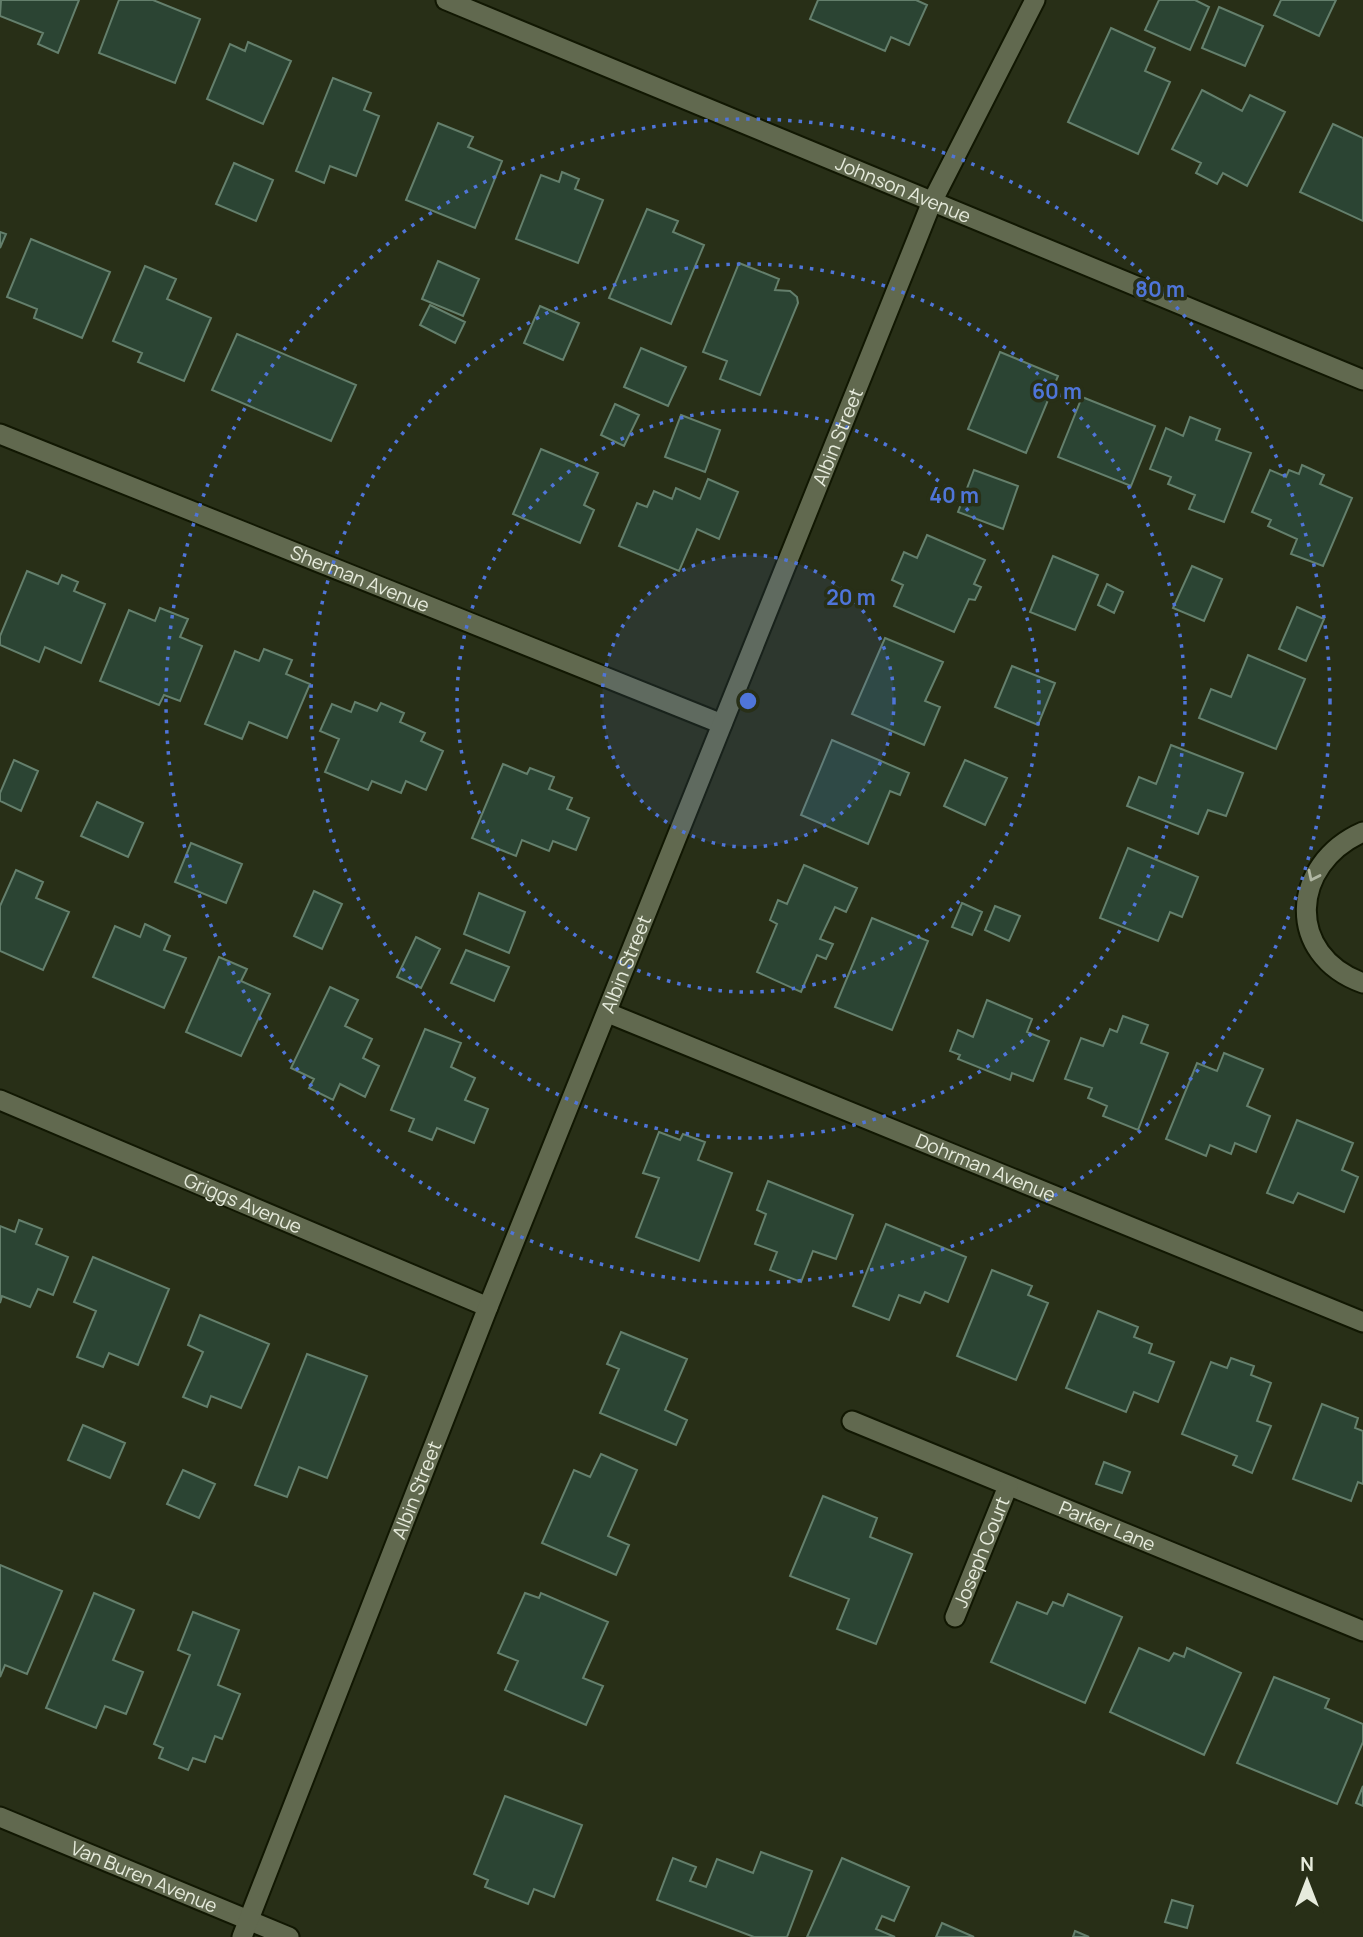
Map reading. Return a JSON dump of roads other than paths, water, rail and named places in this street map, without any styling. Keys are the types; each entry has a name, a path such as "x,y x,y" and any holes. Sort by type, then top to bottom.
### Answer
{"street":[{"name":"Johnson Avenue","path":"446,0 932,204 1363,380"},
{"name":"Albin Street","path":"245,1929 488,1307 932,204 1035,0"},
{"name":"Sherman Avenue","path":"0,434 722,724"},
{"path":"1363,832 1338,844 1320,863 1308,887 1306,913 1312,938 1325,961 1346,977 1363,983"},
{"name":"Dohrman Avenue","path":"608,1013 1363,1322"},
{"name":"Griggs Avenue","path":"0,1100 488,1307"},
{"name":"Parker Lane","path":"852,1421 1363,1632"},
{"name":"Joseph Court","path":"955,1617 1007,1486"},
{"name":"Van Buren Avenue","path":"0,1816 245,1929 289,1937"}]}
